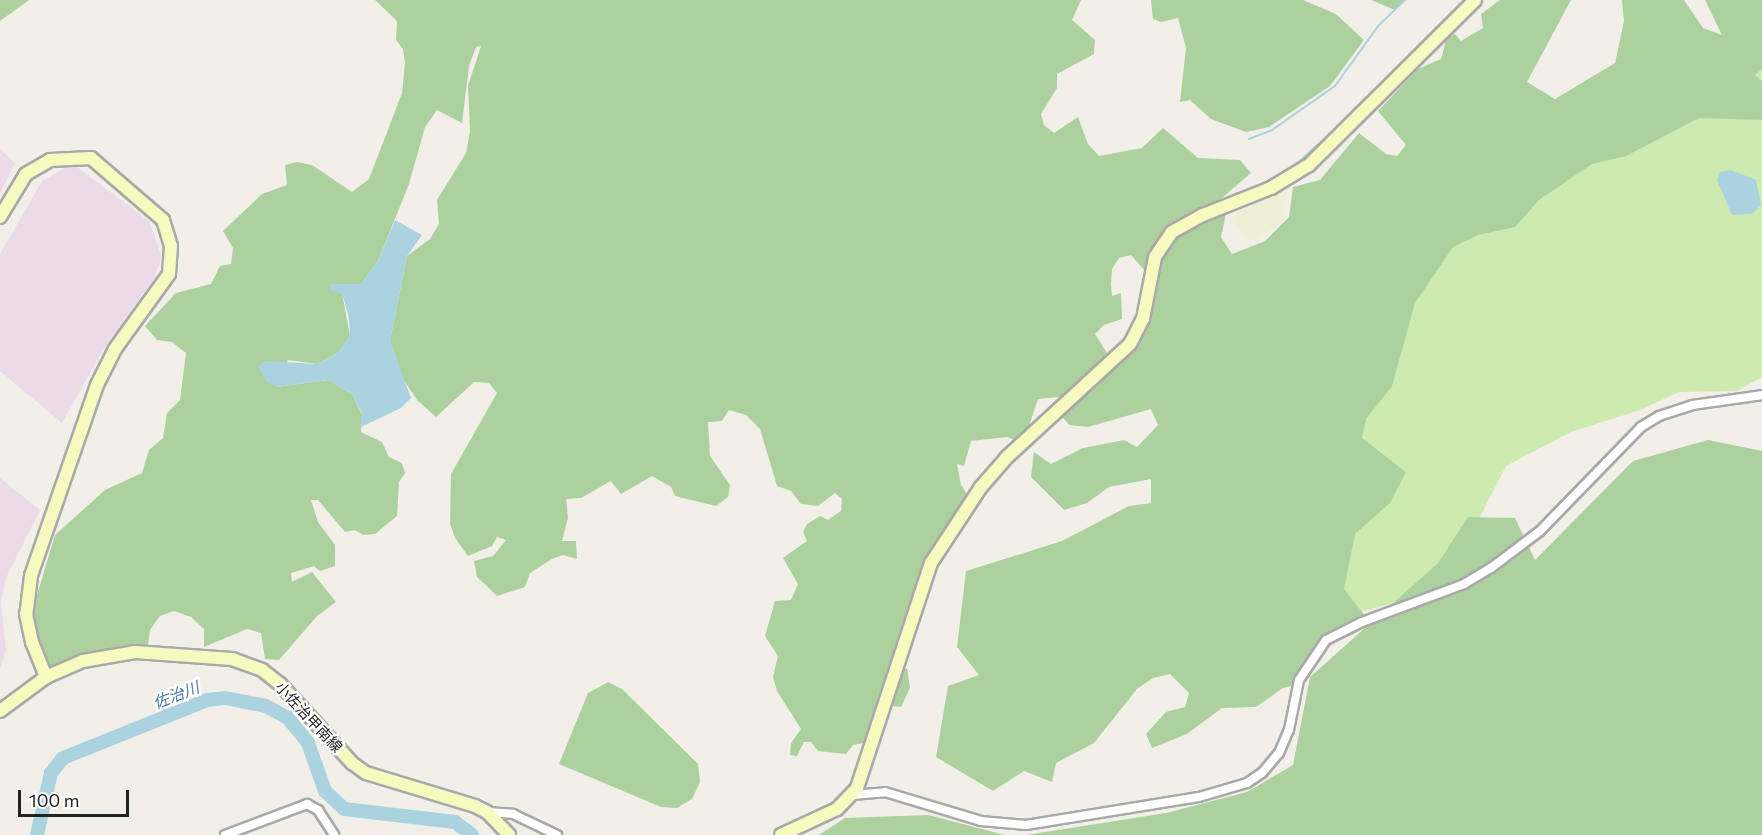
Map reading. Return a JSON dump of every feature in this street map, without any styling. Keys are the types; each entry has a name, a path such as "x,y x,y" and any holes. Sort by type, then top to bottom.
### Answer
{"street":[{"path":"781,835 837,809 853,795 932,563 1001,464 1130,344 1143,319 1150,272 1163,244 1188,222 1271,188 1309,165 1475,0"},
{"path":"0,217 26,174 50,160 91,158 163,220 171,246 169,274 116,349 97,385 31,576 26,614 32,642 46,676"},
{"path":"853,795 885,792 981,821 1026,825 1199,797 1247,783 1262,773 1279,753 1299,680 1326,640 1362,622 1464,584 1491,568 1540,531 1641,427 1659,416 1693,405 1762,395"},
{"name":"小佐治甲南線","path":"0,711 46,676 83,662 135,652 232,659 251,664 281,685 351,763 366,773 487,812 509,835"},
{"path":"225,835 307,804 318,810 334,835"},
{"path":"487,812 513,814 557,835"}],"shaded area":[{"path":"0,149 15,163 0,194"},
{"path":"73,164 150,222 162,258 153,280 106,345 62,423 0,371 0,254 42,181"},
{"path":"0,478 40,510 6,578 1,602 6,651 0,668"}],"green space":[{"path":"0,0 29,0 0,21"},
{"path":"375,0 1081,0 1072,20 1095,40 1094,54 1057,74 1057,88 1041,114 1044,125 1054,133 1078,117 1088,144 1099,156 1142,148 1163,128 1198,158 1240,160 1251,173 1216,203 1185,216 1167,230 1145,271 1131,255 1119,258 1112,269 1111,284 1112,296 1121,293 1122,319 1104,325 1095,334 1110,358 1094,375 1059,397 1038,399 1028,429 1017,441 1007,437 971,441 964,466 957,464 961,485 969,497 951,523 869,742 853,745 846,754 818,751 811,742 804,742 797,756 790,755 791,743 801,729 777,691 773,677 778,656 765,636 775,601 791,600 798,584 783,558 807,541 803,532 807,524 820,516 828,520 841,511 842,499 835,493 818,506 801,504 791,491 777,486 760,429 746,415 729,410 722,421 708,422 710,456 730,485 728,497 716,506 675,496 671,487 652,476 621,494 611,481 581,498 566,499 568,518 562,541 576,541 577,559 563,555 552,559 530,573 525,587 497,596 477,577 474,561 493,556 506,540 497,537 492,546 468,556 455,538 450,523 451,474 497,393 489,383 474,382 436,417 417,400 398,371 390,340 407,256 430,239 439,224 437,200 466,153 470,131 468,86 481,46 476,47 469,66 462,123 437,110 425,127 409,184 378,261 361,284 330,284 342,293 350,336 338,353 317,364 288,360 276,387 328,380 352,394 362,414 361,432 382,442 389,457 402,463 405,473 399,482 397,516 375,534 363,535 355,530 345,532 318,500 311,500 318,522 335,545 335,566 320,571 314,566 291,573 292,582 312,572 336,602 317,616 279,660 265,659 261,633 247,629 204,647 204,629 191,617 174,611 160,616 150,630 148,645 119,646 52,667 46,661 33,626 35,602 55,535 105,490 142,473 149,450 163,438 167,413 180,400 186,353 172,342 157,340 145,326 176,293 211,284 220,266 231,264 233,248 223,231 262,194 287,185 285,165 297,162 312,165 352,192 369,179 402,93 405,63 403,49 396,40 397,21"},
{"path":"1151,0 1303,0 1336,14 1364,40 1330,86 1269,127 1246,132 1211,119 1190,100 1180,102 1186,48 1178,18 1161,22 1153,19"},
{"path":"1371,0 1406,0 1395,10"},
{"path":"1500,0 1571,0 1527,82 1555,99 1615,63 1624,21 1622,0 1684,0 1703,28 1722,35 1705,0 1762,0 1762,69 1755,75 1762,81 1762,120 1699,118 1626,156 1592,164 1539,200 1515,227 1478,235 1453,247 1415,303 1392,386 1366,419 1362,438 1406,472 1390,503 1355,534 1344,589 1366,617 1326,636 1305,661 1295,685 1283,688 1256,707 1222,708 1187,734 1152,748 1146,734 1166,712 1185,707 1189,693 1170,674 1153,678 1137,689 1094,743 1056,763 1052,782 1024,771 993,791 936,757 948,686 979,675 957,647 966,571 1062,541 1129,506 1151,503 1151,479 1109,487 1087,503 1064,510 1031,477 1034,452 1051,464 1083,448 1124,440 1137,447 1158,425 1151,409 1088,427 1069,425 1060,414 1129,352 1163,250 1184,228 1226,214 1221,237 1232,254 1265,241 1289,217 1293,187 1320,180 1359,133 1386,154 1397,156 1406,145 1378,111 1418,69 1441,59 1446,40 1455,34 1461,41 1483,28 1481,14"},
{"path":"1762,54 1762,377 1737,391 1679,392 1640,410 1571,432 1506,466 1458,560 1412,598 1356,613 1334,596 1354,411 1447,237"},
{"path":"1284,190 1287,191 1282,221 1259,239 1249,241 1231,220 1236,213"},
{"path":"1708,440 1762,451 1762,835 1026,835 1166,813 1247,792 1293,765 1310,677 1438,563 1468,517 1515,518 1535,560 1633,461"},
{"path":"907,668 910,688 901,707 892,706 901,672"},
{"path":"608,682 622,689 698,764 700,782 692,799 677,808 661,807 559,764 588,693"},
{"path":"928,815 1005,835 819,835 845,818"}],"water":[{"path":"1731,170 1756,180 1761,205 1752,214 1732,215 1717,180 1720,172"},
{"path":"395,220 422,235 407,256 390,340 411,398 401,408 361,427 362,413 352,394 328,380 276,387 266,381 258,366 266,361 317,364 338,353 350,336 349,318 342,294 329,290 330,284 361,284 378,261"}],"waterway":[{"path":"1249,139 1272,130 1335,86 1379,25 1405,0"},
{"path":"1291,169 1355,111"},
{"name":"佐治川","path":"37,835 51,773 63,758 207,700 225,698 266,706 288,718 308,743 325,791 344,809 455,822 472,835"}]}
